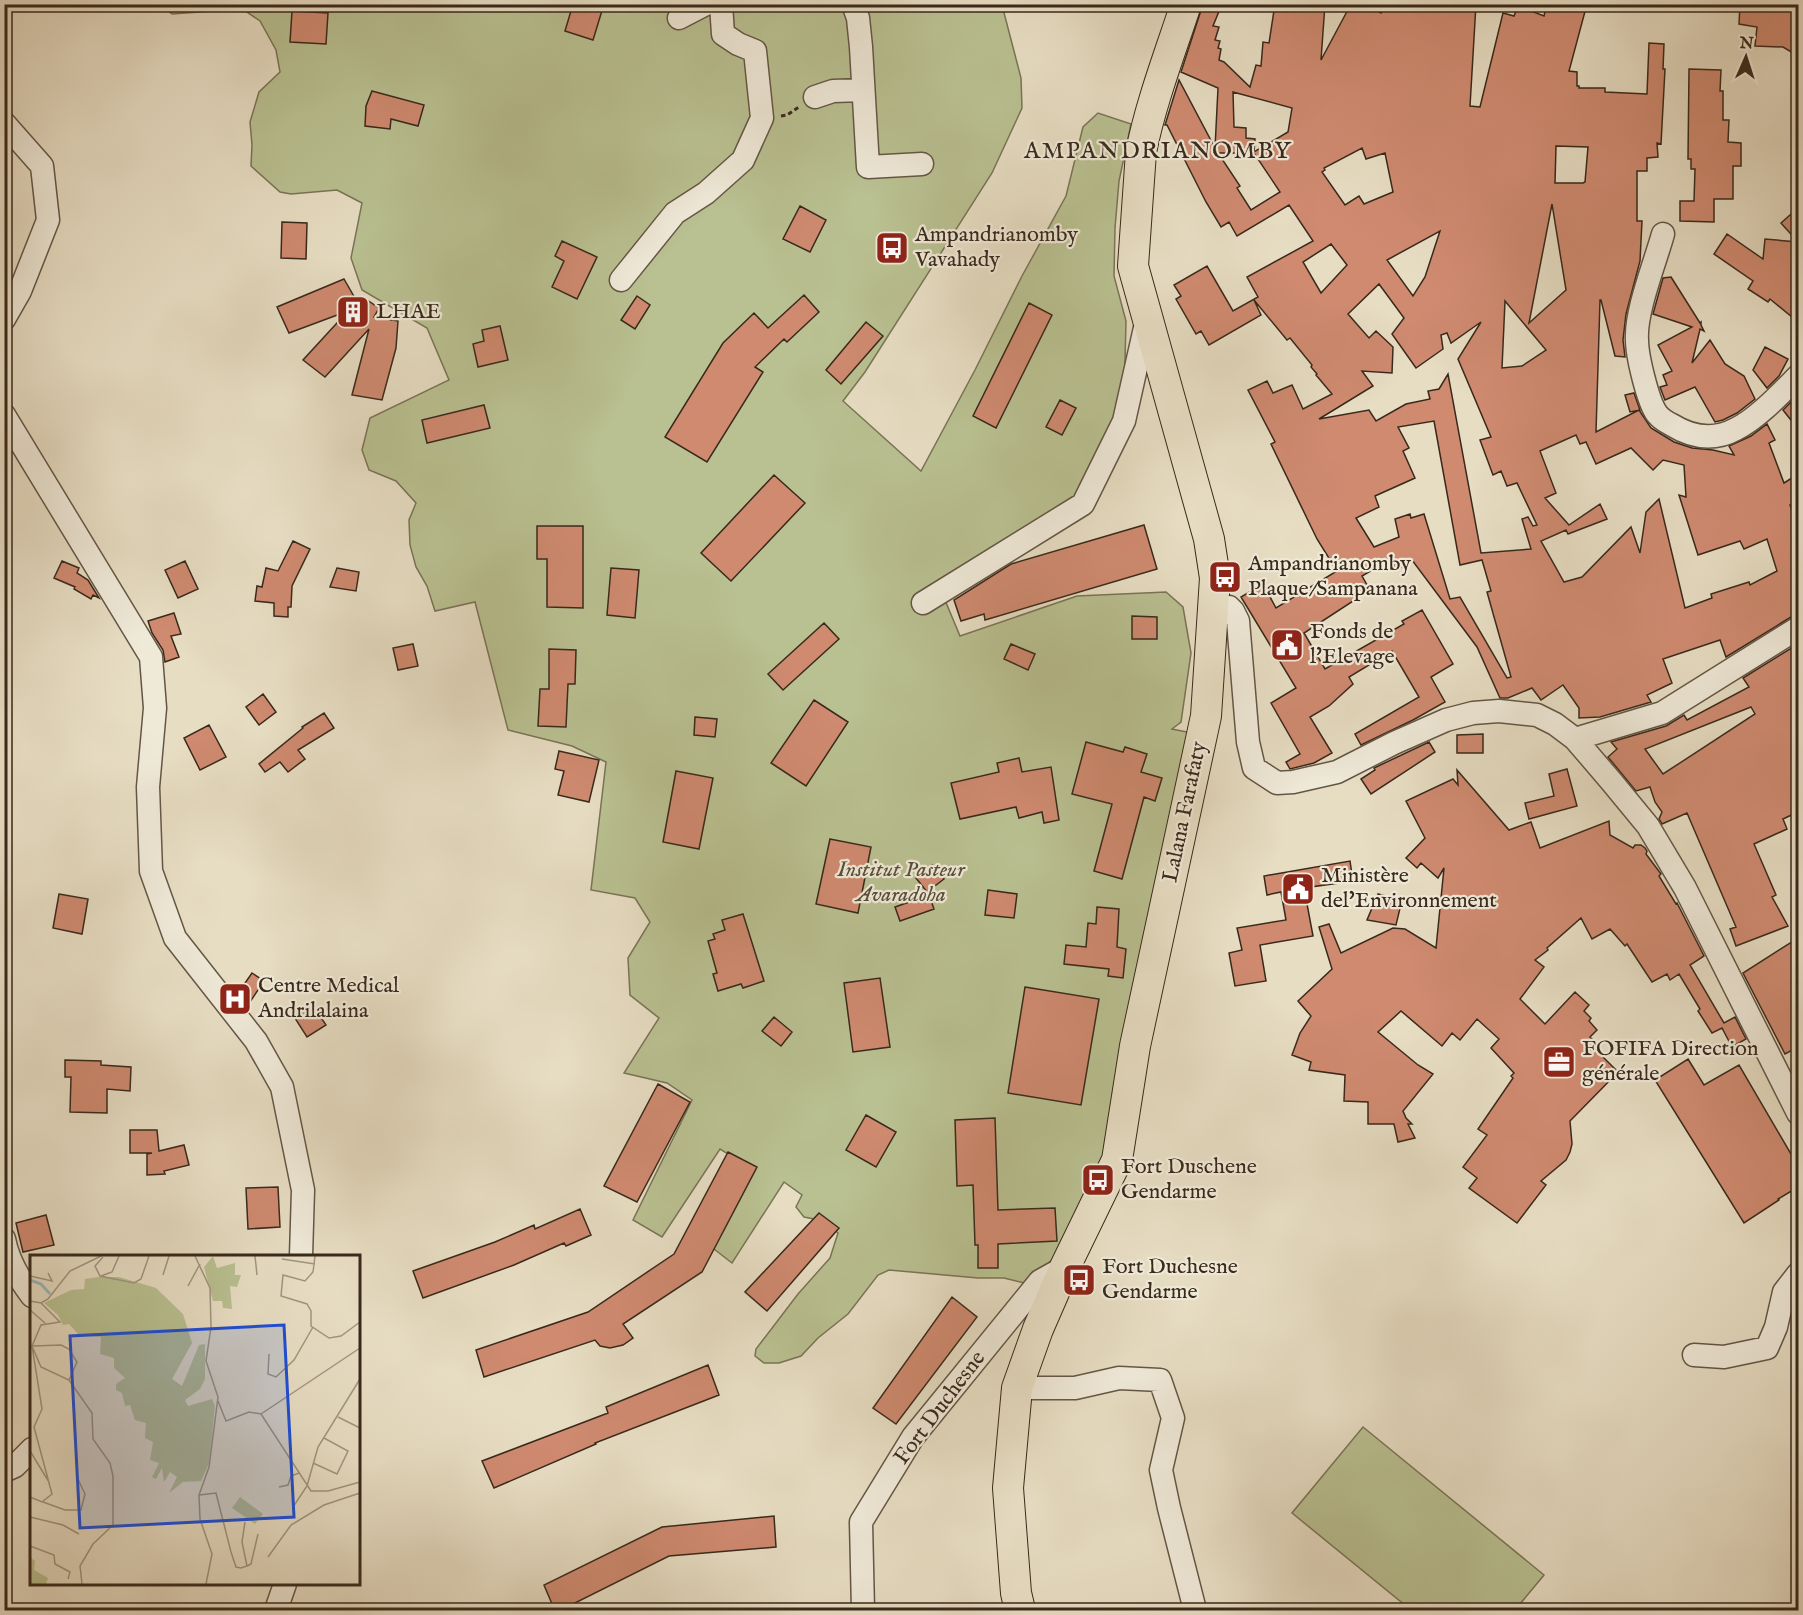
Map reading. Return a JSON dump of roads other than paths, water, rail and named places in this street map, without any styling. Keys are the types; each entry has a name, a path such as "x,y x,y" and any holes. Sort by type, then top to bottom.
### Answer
{"main road":[{"name":"Lalana Farafaty","path":"1020,1611 1016,1593 1008,1488 1017,1388 1038,1329 1065,1267 1117,1160 1135,1046 1206,716 1215,578 1209,539 1133,266 1144,134 1186,4"}],"street":[{"path":"679,18 706,4"},
{"path":"621,280 675,213 706,193 743,160 762,118 755,51 723,34 721,4"},
{"path":"853,4 858,18 868,167 922,164"},
{"path":"814,97 833,91 864,90"},
{"path":"4,123 42,166 48,220 20,291 4,319"},
{"path":"1663,234 1638,321 1636,341 1651,405 1659,417 1684,432 1700,437 1717,437 1738,429 1798,376"},
{"path":"923,603 1083,504 1124,421 1147,318"},
{"path":"4,415 151,657 155,708 148,787 151,871 175,938 256,1041 282,1087 303,1190 302,1255"},
{"path":"1213,607 1229,607 1238,621 1248,742 1254,768 1277,783 1293,782 1337,772 1446,720 1473,713 1499,711 1537,715 1555,724 1575,739 1648,826 1667,856 1798,1113"},
{"path":"1575,739 1662,713 1798,628"},
{"path":"4,1239 19,1280 30,1294"},
{"name":"Fort Duchesne","path":"863,1611 861,1522 913,1437 1040,1281 1065,1267"},
{"path":"1694,1355 1724,1357 1767,1348 1776,1327 1784,1292 1798,1274"},
{"path":"1017,1388 1075,1388 1119,1378 1160,1380 1173,1418 1161,1470 1194,1611"},
{"path":"4,1471 15,1466 30,1451"},
{"path":"276,1611 285,1585"}],"place":[{"name":"Ampandrianomby Vavahady","path":"892,248"},
{"name":"LHAE","path":"353,312"},
{"name":"Ampandrianomby Plaque/Sampanana","path":"1225,577"},
{"name":"Fonds de l'Elevage","path":"1287,645"},
{"name":"Ministère del'Environnement","path":"1298,889"},
{"name":"Centre Medical Andrilalaina","path":"235,999"},
{"name":"FOFIFA Direction générale","path":"1559,1062"},
{"name":"Fort Duschene Gendarme","path":"1098,1180"},
{"name":"Fort Duchesne Gendarme","path":"1079,1280"}],"district":[{"name":"AMPANDRIANOMBY","path":"1158,151"}],"park label":[{"name":"Institut Pasteur Avaradoha","path":"901,882"}]}
